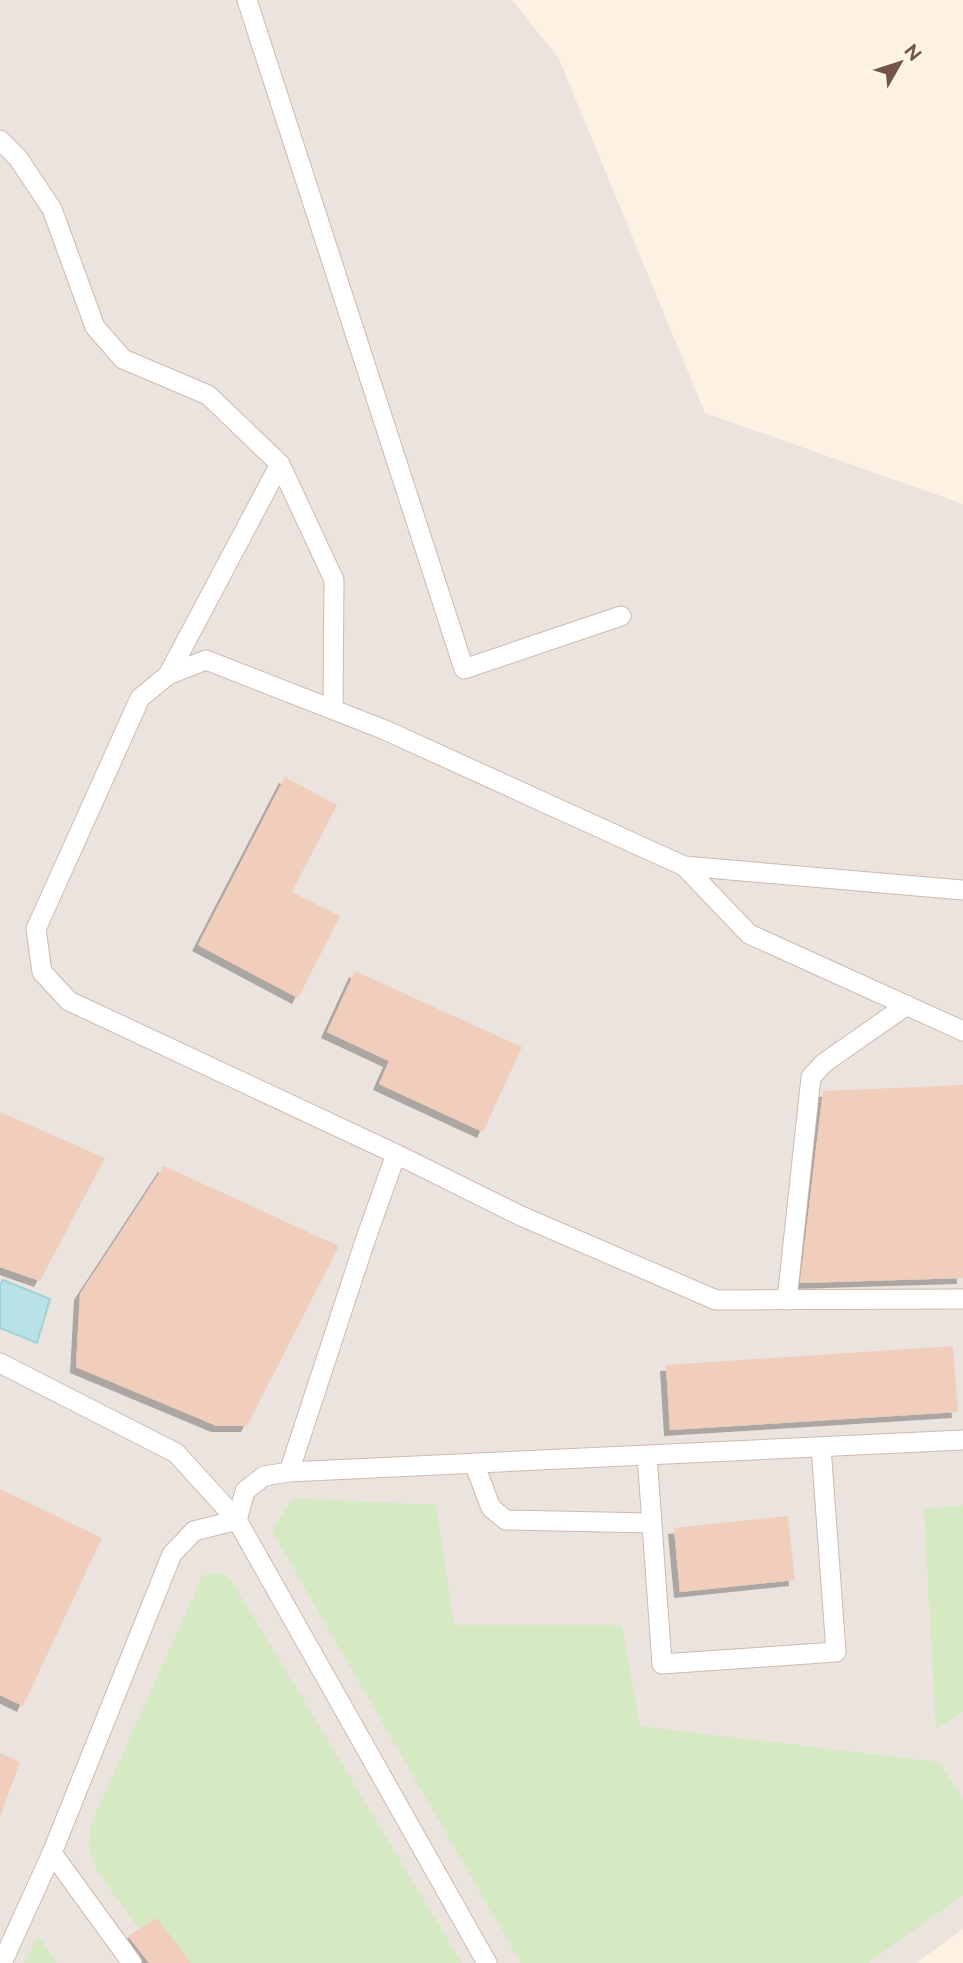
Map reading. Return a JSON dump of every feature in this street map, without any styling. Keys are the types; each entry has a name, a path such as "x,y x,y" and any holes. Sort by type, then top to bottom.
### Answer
{"lane":[{"path":"247,0 464,669 621,616"},
{"path":"0,140 18,158 52,209 95,327 123,359 208,395 280,464 334,580 333,709"},
{"path":"168,675 280,464"},
{"path":"963,890 684,866 385,730 206,660 168,675 140,698 36,929 42,972 69,1001 396,1154 521,1216 716,1300 963,1298"},
{"path":"684,866 749,934 963,1031"},
{"path":"787,1300 811,1077 824,1062 907,1005"},
{"path":"289,1472 396,1154"},
{"path":"0,1363 176,1453 237,1520 487,1963"},
{"path":"237,1520 245,1491 264,1476 289,1472 963,1440"},
{"path":"647,1455 662,1664 836,1652 821,1447"},
{"path":"474,1463 491,1508 506,1520 651,1523"},
{"path":"2,1963 52,1853 172,1554 194,1531 237,1520"},
{"path":"52,1853 132,1963"}],"shaded area":[{"path":"0,0 512,0 559,59 705,413 963,504 963,1929 916,1963 0,1963"}],"green space":[{"path":"293,1498 436,1505 454,1625 622,1625 640,1726 939,1762 963,1799 963,1895 868,1963 521,1963 272,1531"},
{"path":"963,1505 963,1712 936,1729 924,1509"},
{"path":"221,1573 230,1578 462,1963 164,1963 100,1875 90,1855 90,1827 202,1577"},
{"path":"38,1936 57,1963 24,1963"}],"water":[{"path":"3,1280 50,1299 37,1343 0,1328 0,1285"}],"building":[{"path":"285,777 337,805 292,892 340,916 298,998 198,945"},
{"path":"355,971 522,1047 483,1132 379,1084 389,1061 327,1032"},
{"path":"963,1085 963,1278 800,1283 823,1091"},
{"path":"0,1112 105,1158 40,1281 0,1267"},
{"path":"164,1166 339,1246 247,1426 217,1426 76,1367 80,1294"},
{"path":"953,1346 958,1412 670,1430 666,1365"},
{"path":"0,1489 102,1538 23,1706 0,1695"},
{"path":"788,1516 795,1580 680,1592 674,1528"},
{"path":"0,1753 20,1762 0,1817"},
{"path":"157,1918 191,1963 149,1963 128,1936"}]}
